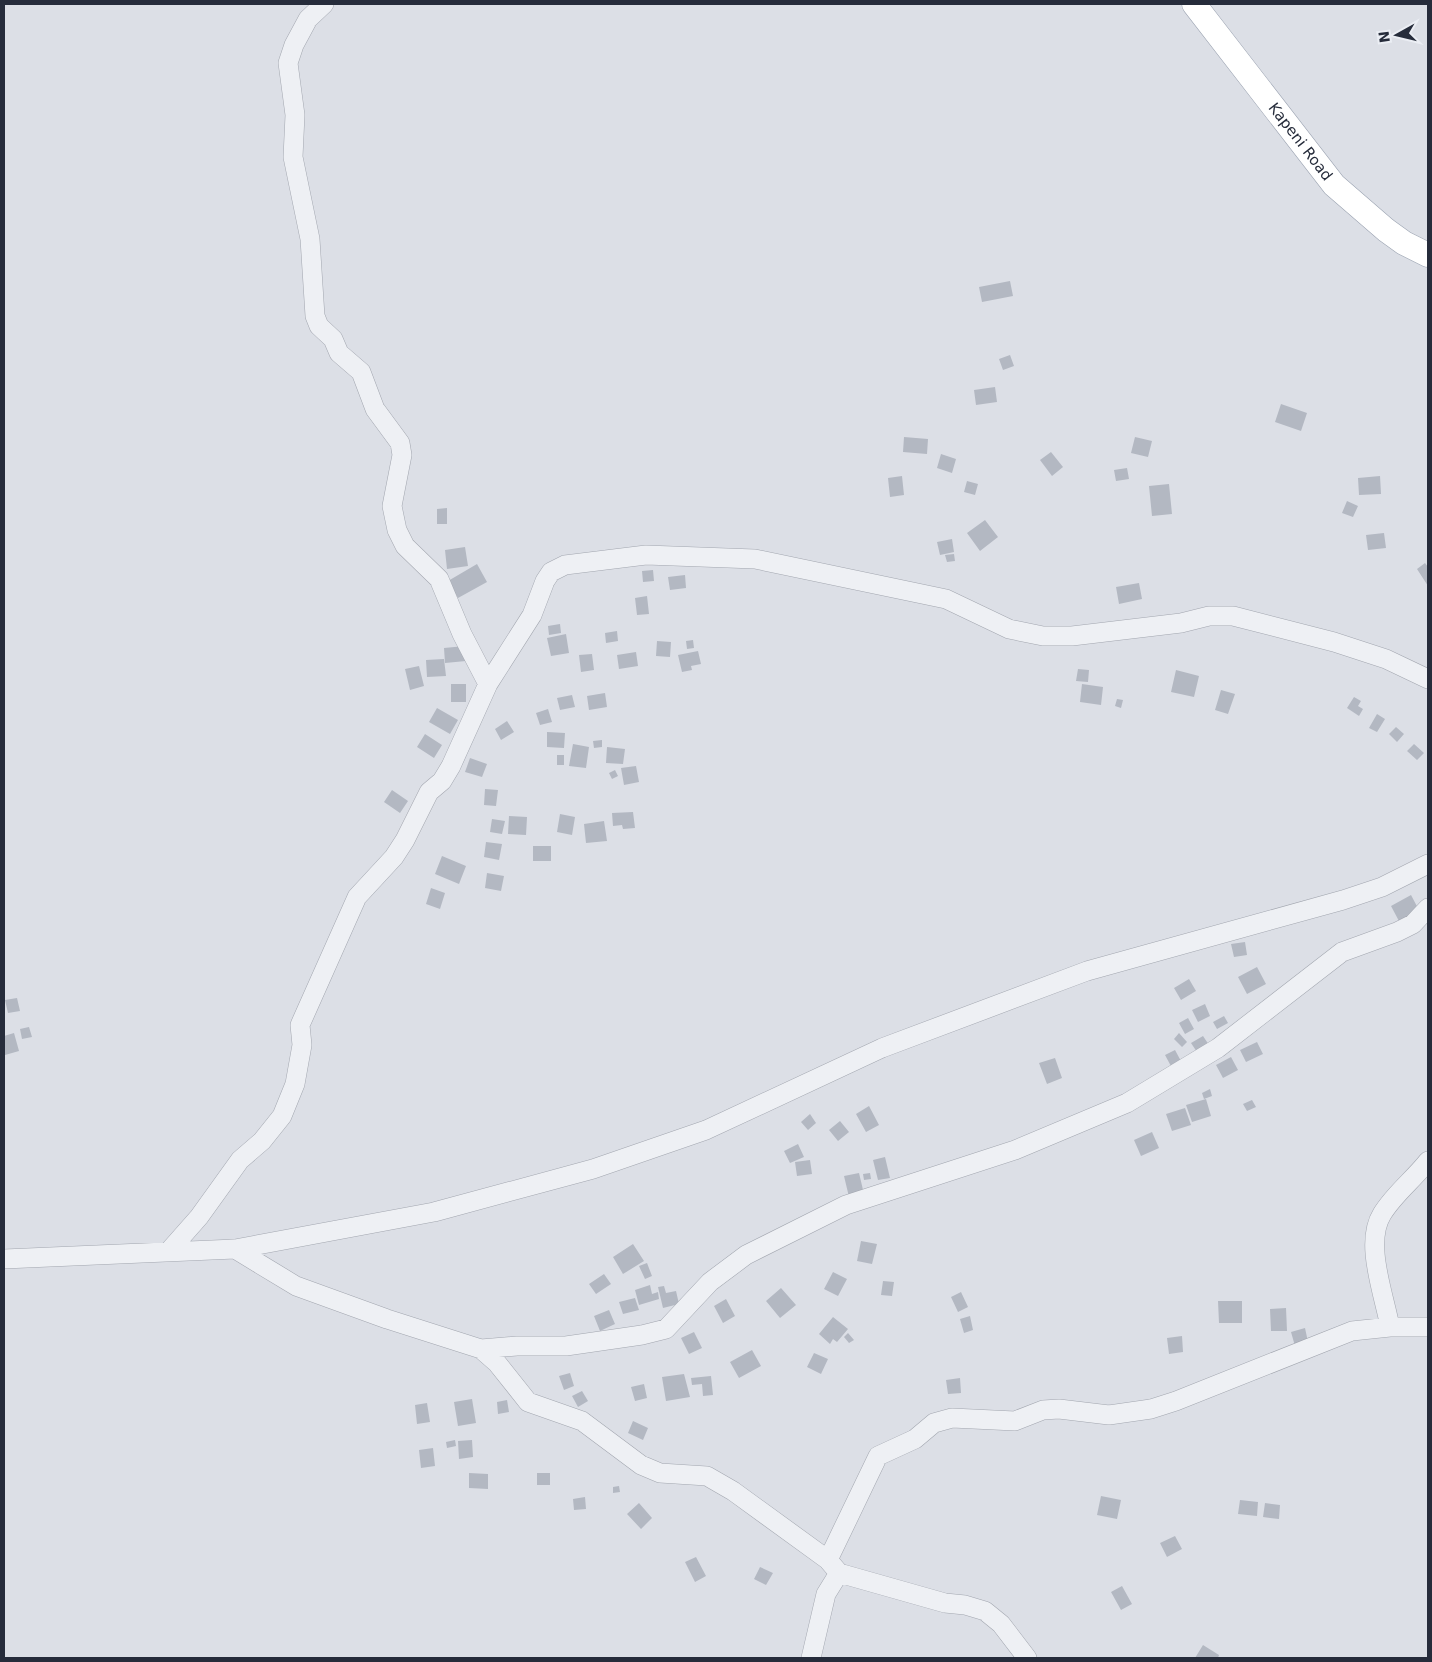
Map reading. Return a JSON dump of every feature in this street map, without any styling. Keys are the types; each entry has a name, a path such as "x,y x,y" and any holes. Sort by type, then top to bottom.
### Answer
{"main road":[{"name":"Kapeni Road","path":"1194,4 1334,184 1386,230 1404,243 1428,255"}],"street":[{"path":"324,4 308,19 294,45 288,63 295,115 293,157 310,239 316,316 319,326 333,339 339,353 360,372 375,409 400,442 402,455 392,506 397,530 405,546 439,580 462,634 488,684"},
{"path":"168,1251 199,1217 240,1160 262,1142 282,1116 295,1084 302,1045 300,1025 357,897 394,857 405,840 429,792 442,781 451,766 488,684 532,615 544,581 551,572 565,565 646,555 755,560 946,599 1009,629 1043,636 1072,636 1181,623 1209,616 1233,616 1342,645 1386,659 1428,679"},
{"path":"4,1258 235,1249 434,1212 593,1168 706,1130 882,1048 1087,971 1343,900 1382,887 1428,864"},
{"path":"235,1249 296,1286 388,1319 481,1349 517,1346 566,1346 642,1335 666,1329 710,1282 746,1255 846,1205 1015,1150 1127,1103 1218,1048 1342,952 1412,924 1428,908"},
{"path":"1390,1327 1373,1245 1375,1227 1392,1200 1428,1161"},
{"path":"811,1658 834,1567 878,1456 915,1439 934,1423 942,1419 1015,1421 1043,1410 1059,1409 1109,1415 1151,1408 1176,1401 1330,1338 1352,1331 1390,1327 1428,1327"},
{"path":"481,1349 497,1363 528,1402 582,1421 641,1465 660,1473 707,1476 734,1491 834,1567 946,1602 986,1611 1001,1624 1027,1658"}],"building":[{"path":"1010,281 1013,296 982,302 979,287"},
{"path":"1010,355 1014,366 1003,370 999,359"},
{"path":"995,387 997,402 976,405 974,390"},
{"path":"1281,404 1307,413 1301,431 1275,422"},
{"path":"904,437 928,439 927,454 903,452"},
{"path":"1135,437 1152,441 1148,457 1131,453"},
{"path":"1051,452 1063,467 1052,476 1040,460"},
{"path":"941,454 956,459 952,473 937,468"},
{"path":"1127,468 1129,479 1116,481 1114,470"},
{"path":"902,476 904,495 890,497 888,478"},
{"path":"1380,476 1381,494 1359,495 1358,478"},
{"path":"967,481 978,484 975,495 964,492"},
{"path":"1169,484 1172,514 1152,516 1149,486"},
{"path":"1347,501 1358,506 1353,517 1342,513"},
{"path":"447,508 447,524 437,524 437,509"},
{"path":"985,520 998,537 980,551 967,533"},
{"path":"1384,533 1386,548 1368,550 1366,535"},
{"path":"952,539 954,552 940,555 937,542"},
{"path":"465,547 468,566 447,569 445,550"},
{"path":"954,554 955,561 947,562 945,555"},
{"path":"1425,563 1428,567 1428,586 1417,569"},
{"path":"477,564 487,582 458,598 448,581"},
{"path":"653,570 654,581 643,582 642,571"},
{"path":"685,575 686,588 670,590 668,577"},
{"path":"1139,583 1142,599 1119,604 1116,587"},
{"path":"647,596 649,614 637,615 635,598"},
{"path":"560,624 561,633 549,635 548,626"},
{"path":"617,631 618,641 606,643 605,633"},
{"path":"566,634 569,653 551,656 547,638"},
{"path":"693,640 694,648 687,649 686,641"},
{"path":"657,641 671,642 670,657 656,656"},
{"path":"465,646 466,661 445,663 444,648"},
{"path":"698,651 701,664 691,666 692,670 682,672 678,655"},
{"path":"636,652 638,666 619,669 617,655"},
{"path":"592,654 594,670 581,672 579,655"},
{"path":"444,659 446,676 427,677 426,660"},
{"path":"419,666 424,686 410,690 405,669"},
{"path":"1078,669 1089,670 1088,682 1076,681"},
{"path":"1176,670 1199,676 1194,697 1171,692"},
{"path":"451,684 466,684 466,702 451,702"},
{"path":"1082,684 1103,687 1101,705 1080,702"},
{"path":"1221,690 1235,694 1228,714 1215,710"},
{"path":"605,693 607,707 589,710 587,696"},
{"path":"572,695 575,707 560,710 557,698"},
{"path":"1354,697 1361,701 1358,706 1363,709 1359,716 1347,708"},
{"path":"1117,699 1123,700 1121,708 1115,706"},
{"path":"437,708 458,720 450,734 429,722"},
{"path":"548,709 552,722 540,725 536,713"},
{"path":"1377,714 1385,719 1377,732 1369,728"},
{"path":"507,721 514,732 501,740 495,729"},
{"path":"1396,727 1404,734 1397,742 1389,734"},
{"path":"547,732 565,733 564,748 547,747"},
{"path":"425,734 442,745 434,758 417,747"},
{"path":"602,740 602,747 594,748 593,741"},
{"path":"573,744 589,747 586,768 569,766"},
{"path":"1414,744 1424,753 1417,760 1407,751"},
{"path":"607,747 625,749 623,764 606,763"},
{"path":"557,755 564,755 564,765 557,765"},
{"path":"470,758 487,764 482,777 465,772"},
{"path":"636,766 639,782 624,785 621,768"},
{"path":"615,770 618,776 612,779 609,773"},
{"path":"485,789 498,790 496,806 484,805"},
{"path":"392,790 408,801 400,813 384,802"},
{"path":"633,812 635,828 623,829 622,825 613,826 612,813"},
{"path":"560,814 575,817 572,835 557,832"},
{"path":"509,816 527,817 526,835 508,834"},
{"path":"492,819 505,821 502,834 490,832"},
{"path":"604,821 607,841 586,843 584,824"},
{"path":"486,842 502,844 499,860 484,857"},
{"path":"533,846 551,846 551,861 533,861"},
{"path":"442,856 466,866 459,884 435,874"},
{"path":"487,873 504,876 501,891 485,888"},
{"path":"431,888 445,893 440,909 426,904"},
{"path":"1411,895 1420,912 1400,923 1391,906"},
{"path":"1245,942 1247,955 1234,957 1231,944"},
{"path":"1257,967 1266,984 1247,994 1238,977"},
{"path":"1189,979 1196,991 1181,1000 1174,988"},
{"path":"17,998 20,1011 8,1013 5,1000"},
{"path":"1205,1004 1210,1016 1198,1022 1192,1010"},
{"path":"1224,1016 1228,1023 1217,1029 1213,1022"},
{"path":"1188,1018 1194,1029 1185,1034 1179,1023"},
{"path":"29,1027 32,1037 22,1039 20,1029"},
{"path":"14,1033 19,1051 5,1055 4,1036"},
{"path":"1179,1033 1187,1042 1182,1047 1174,1039"},
{"path":"1203,1036 1209,1045 1197,1052 1191,1043"},
{"path":"1257,1042 1263,1054 1246,1062 1240,1050"},
{"path":"1175,1050 1182,1063 1172,1068 1165,1055"},
{"path":"1231,1057 1238,1070 1223,1078 1216,1065"},
{"path":"1055,1058 1062,1078 1047,1084 1039,1063"},
{"path":"1210,1089 1212,1096 1204,1099 1202,1093"},
{"path":"1206,1099 1211,1116 1192,1122 1186,1105"},
{"path":"1252,1100 1256,1107 1247,1111 1243,1104"},
{"path":"869,1106 879,1125 866,1132 856,1114"},
{"path":"1185,1108 1191,1125 1172,1131 1166,1114"},
{"path":"810,1114 816,1123 808,1130 801,1122"},
{"path":"840,1121 849,1132 838,1141 829,1130"},
{"path":"1152,1132 1159,1148 1141,1156 1134,1140"},
{"path":"798,1144 804,1157 790,1163 784,1151"},
{"path":"885,1157 890,1178 878,1180 873,1160"},
{"path":"810,1160 812,1174 797,1176 795,1162"},
{"path":"859,1173 864,1194 849,1197 844,1176"},
{"path":"870,1173 871,1179 864,1180 863,1174"},
{"path":"861,1241 877,1244 872,1264 857,1261"},
{"path":"633,1244 644,1261 623,1274 613,1257"},
{"path":"647,1263 652,1276 645,1279 639,1266"},
{"path":"833,1272 847,1279 838,1296 824,1289"},
{"path":"604,1274 611,1284 596,1294 589,1284"},
{"path":"883,1281 894,1282 892,1296 881,1295"},
{"path":"650,1285 652,1294 658,1292 659,1299 639,1305 635,1290"},
{"path":"664,1286 666,1293 676,1291 679,1304 663,1308 658,1287"},
{"path":"781,1288 796,1305 780,1318 766,1301"},
{"path":"961,1292 968,1307 958,1312 951,1297"},
{"path":"635,1298 639,1310 623,1314 619,1302"},
{"path":"726,1299 735,1316 723,1323 714,1306"},
{"path":"1218,1301 1242,1301 1242,1323 1219,1323"},
{"path":"1286,1308 1287,1331 1271,1331 1270,1309"},
{"path":"609,1310 615,1324 600,1331 594,1316"},
{"path":"970,1316 973,1330 964,1333 960,1319"},
{"path":"833,1317 848,1329 837,1342 833,1339 830,1344 819,1334"},
{"path":"1305,1328 1308,1342 1295,1346 1291,1332"},
{"path":"694,1332 702,1348 689,1354 681,1338"},
{"path":"848,1333 854,1340 849,1343 844,1337"},
{"path":"1182,1336 1183,1352 1169,1354 1167,1338"},
{"path":"752,1350 761,1366 739,1378 730,1362"},
{"path":"814,1353 828,1359 821,1374 807,1367"},
{"path":"570,1373 574,1386 564,1390 559,1376"},
{"path":"684,1374 690,1397 666,1401 662,1377"},
{"path":"711,1376 713,1395 703,1396 702,1384 692,1385 691,1378"},
{"path":"960,1378 961,1393 948,1394 946,1380"},
{"path":"644,1384 647,1398 635,1401 631,1387"},
{"path":"582,1391 588,1401 578,1407 572,1396"},
{"path":"472,1399 476,1423 458,1426 454,1402"},
{"path":"507,1400 509,1412 498,1414 497,1402"},
{"path":"427,1403 430,1422 417,1424 415,1405"},
{"path":"633,1421 648,1428 643,1440 628,1433"},
{"path":"455,1440 456,1446 447,1448 446,1442"},
{"path":"472,1440 473,1457 459,1459 458,1441"},
{"path":"433,1448 435,1466 421,1468 419,1450"},
{"path":"469,1473 488,1474 488,1489 469,1488"},
{"path":"537,1473 550,1473 550,1485 537,1485"},
{"path":"619,1486 620,1492 613,1493 613,1487"},
{"path":"1101,1496 1121,1500 1117,1519 1097,1515"},
{"path":"585,1497 586,1509 574,1510 573,1499"},
{"path":"1240,1500 1258,1502 1257,1516 1238,1514"},
{"path":"639,1503 652,1518 641,1529 627,1514"},
{"path":"1265,1503 1280,1505 1279,1519 1263,1517"},
{"path":"1175,1536 1182,1549 1167,1557 1160,1543"},
{"path":"696,1557 706,1576 695,1582 685,1562"},
{"path":"760,1567 773,1573 766,1585 754,1579"},
{"path":"1122,1586 1132,1604 1121,1610 1111,1592"},
{"path":"1203,1645 1219,1655 1218,1658 1195,1658"}]}
